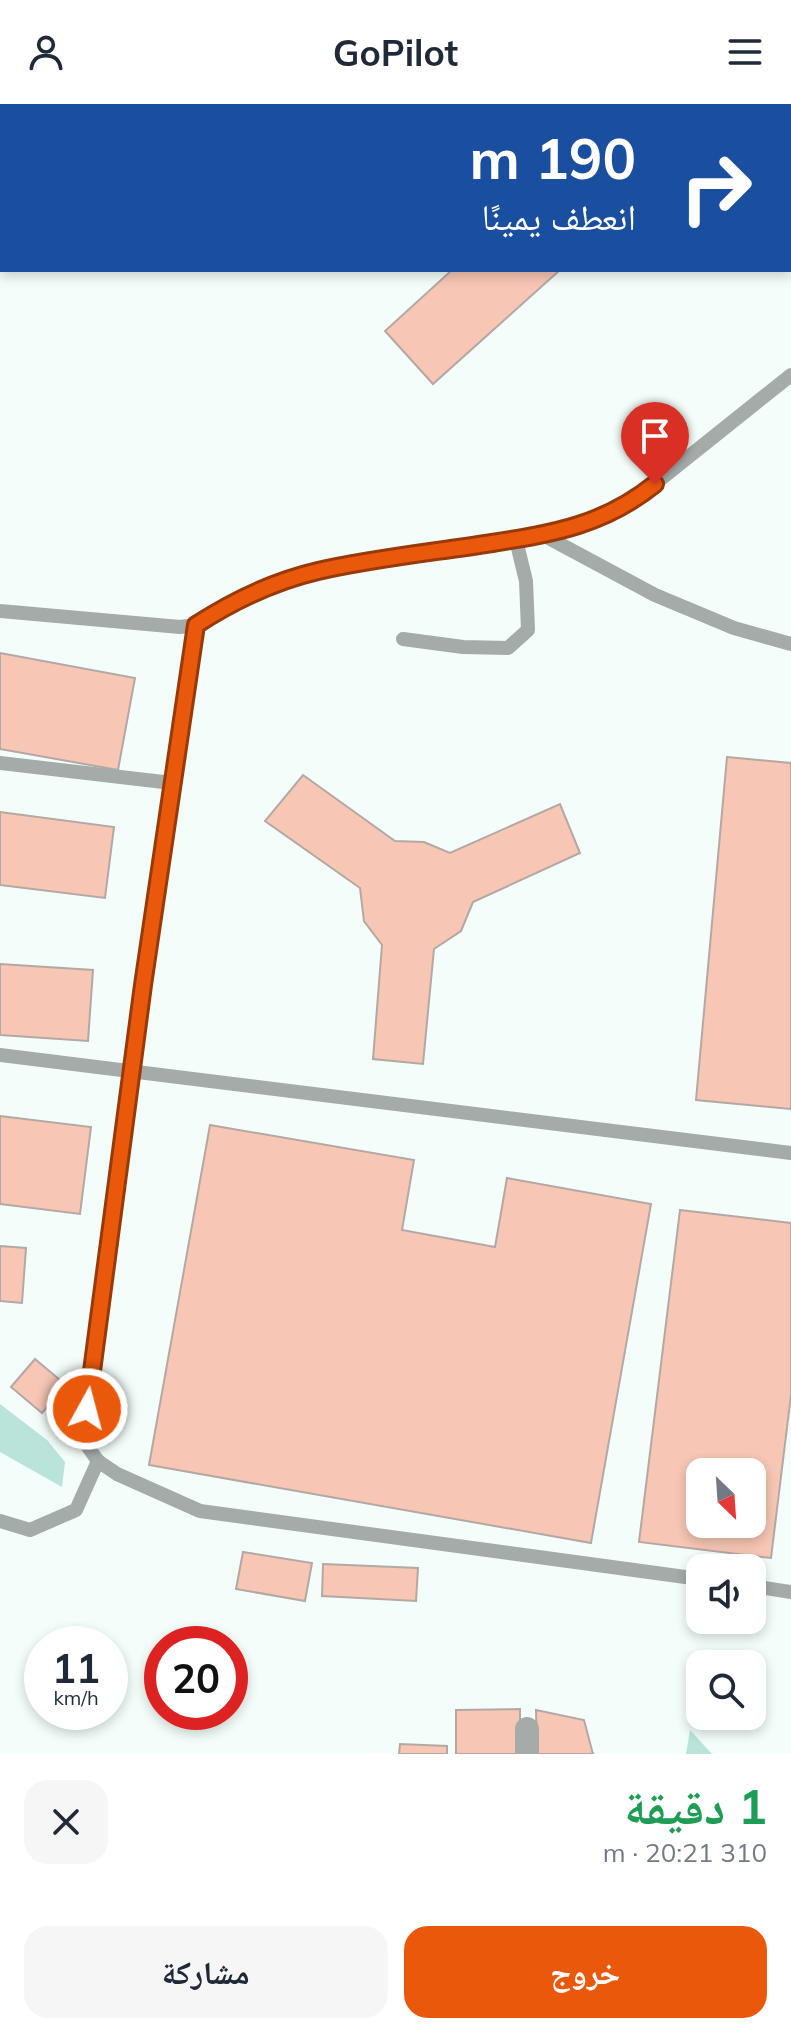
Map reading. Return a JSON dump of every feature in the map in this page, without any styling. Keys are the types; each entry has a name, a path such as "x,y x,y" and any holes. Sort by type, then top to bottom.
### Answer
{"street":[{"path":"527,1729 527,1754"}],"lane":[{"path":"0,611 180,627 196,625 245,597 279,582 318,571 545,536 590,523 632,502 791,375"},
{"path":"545,536 655,595 734,628 791,644"},
{"path":"403,639 463,647 508,648 528,630 526,581 516,540"},
{"path":"196,625 131,1071 83,1440 98,1461 117,1474 200,1511 686,1577"},
{"path":"0,763 172,783"},
{"path":"0,1055 791,1153"},
{"path":"0,1521 30,1530 76,1510 98,1461"},
{"path":"766,1588 791,1592"}],"green space":[{"path":"0,1404 47,1440 65,1462 62,1487 0,1452"},
{"path":"690,1730 712,1754 686,1754"}],"building":[{"path":"450,272 558,272 433,384 385,331"},
{"path":"0,653 135,678 118,770 0,749"},
{"path":"727,757 791,763 791,1109 696,1100"},
{"path":"303,775 395,841 424,842 450,853 560,804 580,853 473,902 461,931 434,949 423,1064 373,1059 382,945 364,921 360,888 265,821"},
{"path":"0,812 114,827 105,898 0,885"},
{"path":"0,964 93,970 88,1041 0,1035"},
{"path":"0,1116 91,1127 80,1214 0,1204"},
{"path":"210,1125 414,1160 402,1230 495,1247 507,1178 651,1204 591,1543 149,1465"},
{"path":"680,1210 791,1223 791,1395 771,1558 766,1557 766,1554 738,1554 639,1542"},
{"path":"0,1246 26,1248 22,1303 0,1301"},
{"path":"35,1359 66,1385 42,1413 11,1387"},
{"path":"243,1552 312,1563 305,1601 236,1589"},
{"path":"323,1564 418,1568 416,1601 322,1596"},
{"path":"520,1709 520,1754 456,1754 456,1710"},
{"path":"536,1710 584,1720 593,1754 537,1754"},
{"path":"400,1744 447,1746 447,1754 399,1754"}],"route":[{"path":"87,1409 143,985 196,625 245,597 279,582 318,571 545,536 590,523 632,502 655,484"}]}
